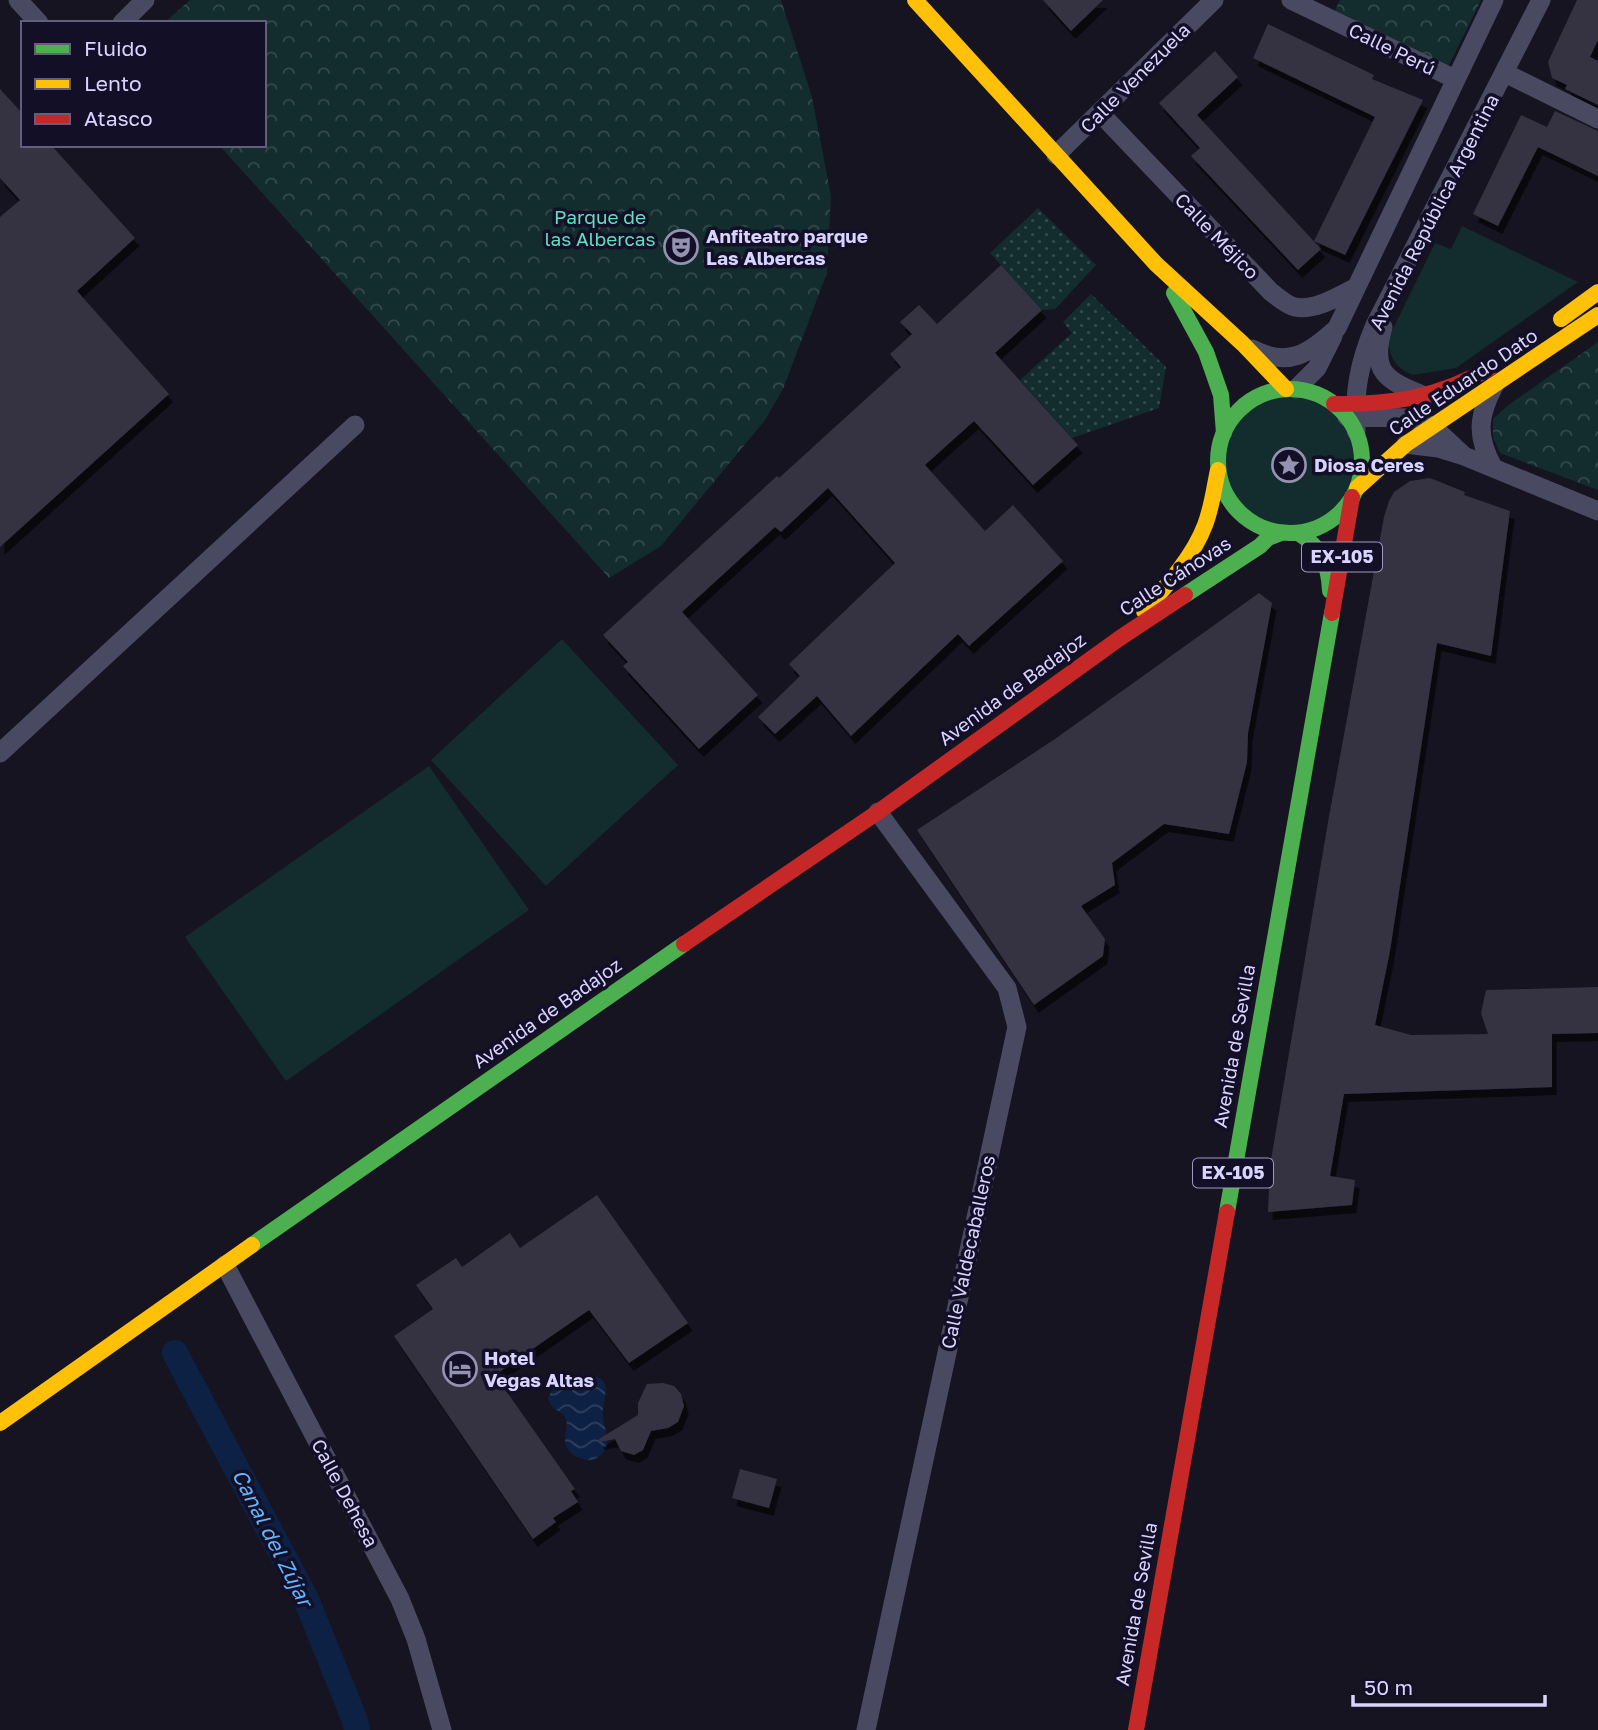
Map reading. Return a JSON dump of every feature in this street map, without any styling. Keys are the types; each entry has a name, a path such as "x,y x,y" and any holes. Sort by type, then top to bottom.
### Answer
{"main road":[{"path":"915,0 1156,264 1291,389"},
{"path":"1156,264 1191,321 1206,352 1221,395 1224,433"},
{"name":"Calle Eduardo Dato","path":"1349,415 1377,404 1426,396 1465,384 1598,292"},
{"name":"Calle Eduardo Dato","path":"1354,493 1387,459 1406,444 1598,315"},
{"path":"1291,389 1319,395 1349,415 1361,453 1361,472 1354,493 1333,519 1320,527 1298,533 1281,533 1248,520 1233,505 1223,487 1218,468 1219,452 1224,433 1237,413 1252,400 1271,392 1291,389"},
{"name":"Calle Cánovas","path":"1119,638 1166,588 1203,530 1211,506 1218,468"},
{"name":"Avenida de Sevilla","path":"1136,1730 1330,617 1354,493"},
{"name":"Calle Cánovas","path":"1119,638 1260,546 1268,538 1281,533"},
{"name":"Avenida de Sevilla","path":"1298,533 1315,542 1330,573 1330,617"},
{"name":"Avenida de Badajoz","path":"0,1423 574,1018 878,812 1119,638"}],"street":[{"path":"18,0 37,21"},
{"path":"124,21 145,0"},
{"name":"Calle Venezuela","path":"1056,155 1214,0"},
{"name":"Calle Perú","path":"1291,0 1327,8 1455,79"},
{"name":"Avenida República Argentina","path":"1291,389 1317,368 1494,0"},
{"name":"Avenida República Argentina","path":"1349,415 1365,348 1541,0"},
{"path":"1505,73 1598,119"},
{"name":"Calle Méjico","path":"1100,113 1271,292 1284,302 1295,307 1308,307 1337,298 1355,288"},
{"path":"1395,289 1381,336 1378,363 1384,374 1397,384 1426,396"},
{"name":"Avenida República Argentina","path":"1243,344 1265,356 1286,359 1299,356 1318,346 1337,328"},
{"path":"1493,467 1484,452 1481,426 1482,411 1494,386"},
{"path":"1349,415 1413,418 1433,427 1464,456"},
{"path":"0,753 355,425"},
{"path":"1406,444 1438,448 1464,456 1598,511"},
{"name":"Calle Valdecaballeros","path":"866,1730 1017,1027 1007,988 878,812"},
{"name":"Calle Dehesa","path":"225,1265 400,1599 416,1639 442,1730"}],"green space":[{"name":"Parque de las Albercas","path":"190,0 781,0 812,97 831,196 827,273 783,389 765,420 661,546 609,578 221,147 266,147 266,21 166,21"},
{"path":"1340,0 1481,0 1448,67 1334,12"},
{"path":"1038,208 1096,265 1055,309 1042,310 990,253"},
{"path":"1462,226 1578,282 1456,368 1413,375 1402,369 1394,360 1389,337 1435,243 1451,249"},
{"path":"1091,294 1166,367 1159,408 1072,438 1020,380 1072,333 1063,322"},
{"path":"1598,342 1598,490 1500,453 1493,437 1493,419"},
{"path":"1290,390 1317,395 1340,411 1356,434 1361,461 1356,488 1340,511 1317,527 1290,532 1263,527 1240,511 1224,488 1219,461 1224,434 1240,411 1263,395"},
{"path":"562,639 678,765 546,886 431,760"},
{"path":"429,766 529,910 286,1081 185,937"}],"water":[{"path":"582,1374 600,1379 606,1388 603,1415 607,1446 605,1451 593,1460 583,1459 570,1452 565,1443 565,1417 552,1407 548,1399 553,1387"}],"building":[{"path":"1043,0 1103,0 1071,31"},
{"path":"1577,0 1598,0 1598,40 1590,57 1598,61 1598,105 1565,89 1567,85 1552,78 1548,62"},
{"path":"1268,24 1374,75 1372,79 1423,100 1345,255 1314,241 1375,117 1253,58"},
{"path":"1215,51 1238,77 1197,115 1321,249 1298,270 1191,156 1200,148 1159,103"},
{"path":"0,89 21,112 21,147 53,147 135,238 77,291 169,394 0,547 0,217 20,200 0,178"},
{"path":"1555,111 1598,131 1598,176 1538,147 1498,226 1473,214 1521,115 1547,127"},
{"path":"1001,265 1042,310 995,353 1078,445 1033,485 974,421 925,465 985,531 1013,505 1063,561 969,646 958,634 851,736 817,696 775,734 758,717 800,676 789,664 895,563 828,488 781,532 775,527 682,612 758,695 699,749 623,666 628,662 603,635 901,367 890,354 912,334 900,322 919,305 937,324"},
{"path":"1430,478 1465,492 1464,495 1510,511 1491,656 1437,643 1390,951 1375,1025 1411,1035 1488,1034 1481,1013 1486,990 1598,987 1598,1033 1552,1034 1552,1087 1344,1094 1330,1176 1355,1180 1352,1205 1268,1212 1270,1166 1328,822 1384,517 1394,492 1410,481"},
{"path":"1259,593 1272,603 1248,733 1247,762 1229,834 1164,824 1112,863 1115,885 1081,906 1105,939 1103,956 1034,1005 917,830 1055,739"},
{"name":"Hotel Vegas Altas","path":"597,1195 688,1323 629,1363 589,1310 495,1375 575,1489 571,1491 578,1502 553,1518 556,1522 533,1539 394,1336 433,1309 416,1285 456,1258 462,1267 510,1233 520,1248"},
{"path":"663,1383 674,1386 681,1394 684,1406 678,1422 668,1428 651,1431 643,1450 634,1455 621,1451 615,1439 600,1442 599,1439 638,1415 638,1403 647,1384"},
{"path":"740,1469 777,1479 769,1508 732,1498"}],"waterway":[{"name":"Canal del Zújar","path":"175,1353 306,1599 357,1730"}],"traffic: fast":[{"path":"1174,293 1206,352 1221,395 1224,433"},
{"path":"1290,389 1317,395 1341,410 1356,434 1362,461 1356,488 1341,512 1317,527 1290,533 1263,527 1239,512 1224,488 1218,461 1224,434 1239,410 1263,395 1290,389"},
{"path":"1185,595 1268,538 1281,533"},
{"path":"1298,533 1313,544 1326,564 1330,591"},
{"path":"1227,1212 1332,613"},
{"path":"252,1245 684,944"}],"traffic: slow":[{"path":"915,0 1156,264 1243,344 1286,389"},
{"path":"1561,319 1598,292"},
{"path":"1357,488 1406,444 1598,315"},
{"path":"1144,611 1179,570 1200,537 1218,470"},
{"path":"0,1423 252,1245"}],"traffic: jam":[{"path":"1334,404 1396,401 1433,393 1490,368"},
{"path":"1332,613 1352,497"},
{"path":"684,944 878,812 1120,638 1185,595"},
{"path":"1136,1730 1227,1212"}],"place":[{"name":"Anfiteatro parque Las Albercas","path":"681,247"},
{"name":"Diosa Ceres","path":"1289,465"},
{"name":"Hotel Vegas Altas","path":"460,1369"}]}
